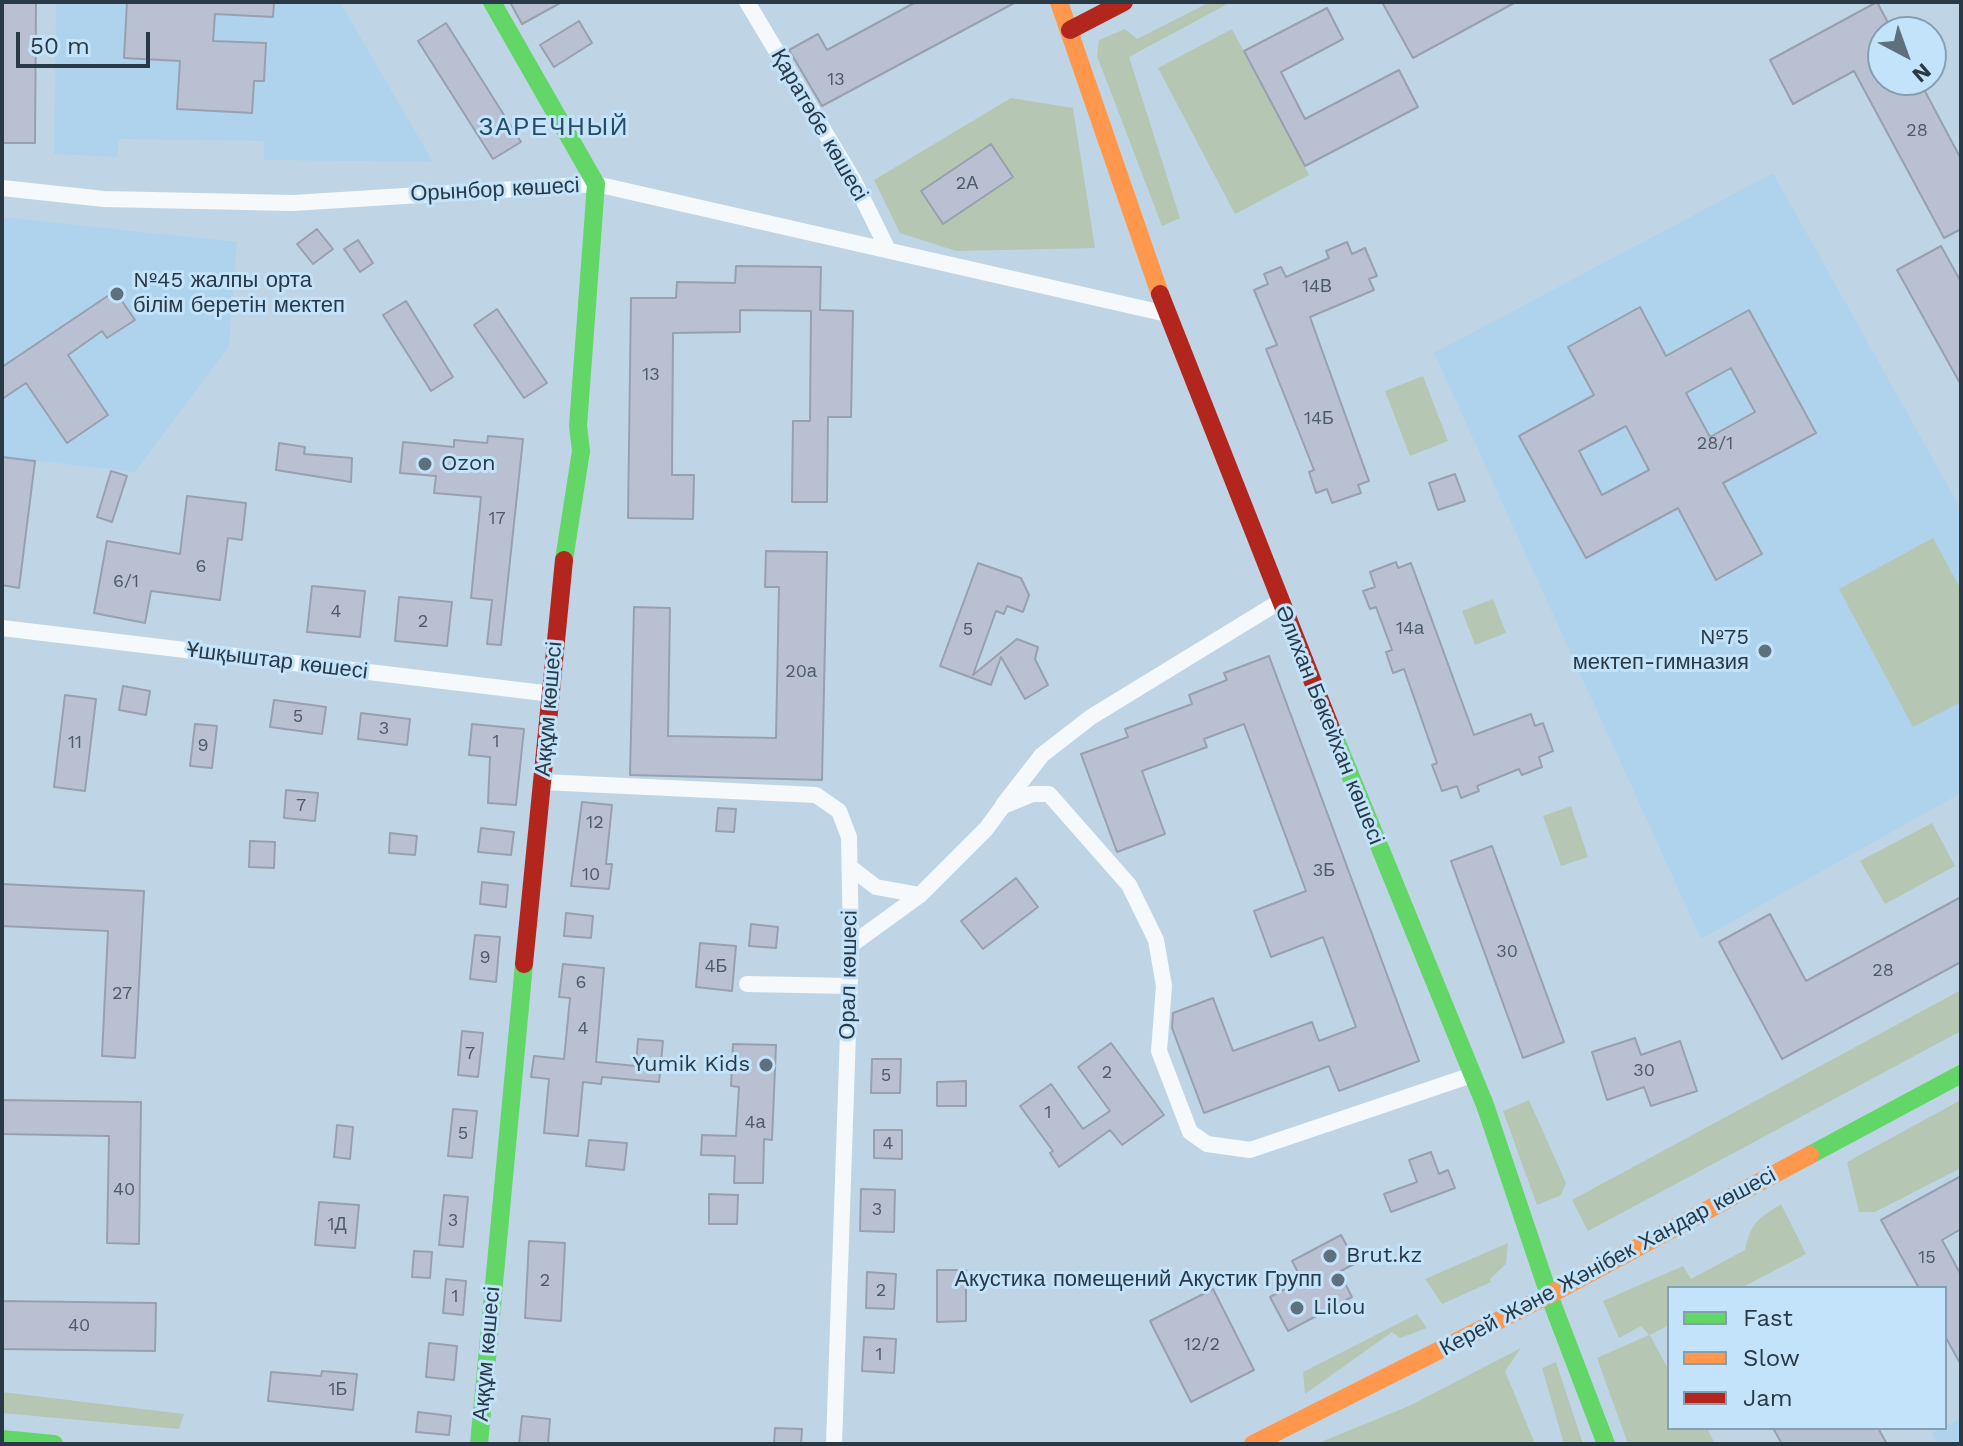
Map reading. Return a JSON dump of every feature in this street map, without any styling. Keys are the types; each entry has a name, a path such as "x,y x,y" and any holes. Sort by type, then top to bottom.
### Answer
{"street":[{"path":"492,2 596,184"},
{"name":"Қаратөбе көшесі","path":"747,2 854,181 888,250"},
{"name":"Әлихан Бөкейхан көшесі","path":"1059,2 1167,314 1279,602 1472,1075 1549,1295 1606,1444"},
{"path":"1070,30 1124,2"},
{"name":"Орынбор көшесі","path":"2,188 104,199 293,203 596,184 1167,314"},
{"name":"Аққұм көшесі","path":"479,1444 559,595 581,451 578,426 596,184"},
{"path":"851,945 920,895 986,829 1042,755 1091,717 1279,602"},
{"name":"Ұшқыштар көшесі","path":"2,628 552,694"},
{"name":"Орал көшесі","path":"542,782 816,795 839,811 849,837 851,945 834,1444"},
{"path":"1003,806 1032,794 1049,794 1129,885 1156,940 1164,986 1159,1051 1190,1132 1207,1144 1250,1150 1472,1075"},
{"path":"850,867 876,887 920,895"},
{"path":"747,984 850,986"},
{"name":"Керей Және Жәнібек Хандар көшесі","path":"1253,1444 1549,1295 1961,1074"},
{"path":"2,1439 54,1444"}],"shaded area":[{"path":"56,2 340,2 433,162 264,160 264,141 119,139 117,157 54,154"},
{"name":"№75 мектеп-гимназия","path":"1773,173 1961,509 1961,793 1701,939 1434,353"},
{"name":"№45 жалпы орта білім беретін мектеп","path":"2,217 237,242 229,346 135,472 2,457"},
{"path":"1961,1418 1961,1444 1937,1444 1932,1433 1947,1430 1947,1425"}],"green space":[{"path":"1210,2 1231,2 1129,57 1180,218 1162,226 1097,56 1099,40 1125,29 1137,39"},
{"path":"1232,29 1309,175 1235,214 1158,68"},
{"path":"1011,98 1073,108 1095,248 956,251 900,233 874,180"},
{"path":"1423,376 1448,441 1410,456 1385,391"},
{"path":"1933,538 1961,590 1961,702 1913,727 1839,589"},
{"path":"1493,599 1506,633 1475,645 1462,611"},
{"path":"1571,806 1588,857 1561,866 1543,816"},
{"path":"1932,823 1955,866 1885,904 1860,861"},
{"path":"1961,990 1961,1031 1588,1231 1572,1200"},
{"path":"1529,1100 1566,1183 1561,1195 1537,1205 1503,1111"},
{"path":"1961,1100 1961,1168 1875,1212 1859,1212 1847,1162"},
{"path":"1781,1204 1806,1254 1745,1286 1667,1286 1667,1326 1650,1335 1667,1367 1667,1430 1708,1430 1715,1444 1628,1444 1597,1358 1649,1335 1641,1326 1619,1338 1603,1301 1683,1266 1691,1279 1745,1250 1756,1222"},
{"path":"1508,1243 1506,1264 1490,1279 1491,1282 1442,1304 1425,1279"},
{"path":"1417,1314 1427,1328 1400,1338 1392,1332 1305,1394 1303,1372"},
{"path":"1521,1348 1505,1371 1535,1444 1316,1444 1409,1406"},
{"path":"1556,1362 1583,1444 1564,1444 1542,1368"},
{"path":"2,1392 184,1414 179,1429 2,1413"}],"building":[{"path":"2,2 36,2 35,143 2,143"},
{"path":"127,2 274,2 273,17 215,14 213,41 266,43 264,81 254,81 252,113 177,109 180,61 124,58"},
{"path":"510,2 562,2 522,24"},
{"path":"916,2 1016,2 822,106 789,50 818,34 827,50"},
{"path":"1382,2 1516,2 1413,58"},
{"path":"1877,2 1884,16 1867,16 1867,95 1854,71 1793,104 1770,60"},
{"path":"1327,8 1343,39 1281,72 1305,119 1399,70 1418,107 1305,166 1244,51"},
{"path":"579,21 592,43 554,67 540,45"},
{"path":"446,23 521,142 493,159 418,41"},
{"path":"1867,96 1928,96 1961,159 1961,229 1944,238"},
{"path":"991,144 1013,177 943,224 921,191"},
{"path":"317,229 333,249 313,264 297,244"},
{"path":"358,240 373,263 360,272 344,249"},
{"path":"1347,242 1352,254 1365,248 1377,276 1369,279 1374,290 1310,317 1369,481 1358,485 1361,493 1332,503 1327,489 1316,493 1309,472 1314,470 1266,349 1277,345 1254,290 1268,284 1264,274 1281,267 1286,277 1329,258 1326,251"},
{"path":"1941,246 1961,282 1961,385 1897,270"},
{"path":"736,266 821,267 820,310 853,311 851,417 828,417 827,502 792,502 793,421 810,421 811,311 740,310 740,332 673,333 672,475 694,475 693,519 628,518 631,298 676,298 677,282 735,283"},
{"path":"115,291 135,320 107,338 102,331 68,355 108,415 67,443 26,383 2,399 2,367"},
{"path":"406,301 453,377 431,391 383,315"},
{"path":"1640,307 1666,356 1749,310 1816,433 1723,483 1762,554 1716,580 1678,508 1586,558 1519,436 1594,395 1568,347","holes":["1731,368 1755,412 1710,437 1686,393","1626,426 1649,470 1602,495 1579,451"]},
{"path":"497,309 547,383 524,398 474,325"},
{"path":"488,436 523,439 501,645 487,644 492,600 471,598 481,497 434,493 436,476 400,473 403,442 454,447 454,440 487,443"},
{"path":"279,443 305,447 304,454 352,458 351,482 276,470"},
{"path":"2,457 35,461 19,588 2,585"},
{"path":"111,471 127,476 112,522 97,517"},
{"path":"1455,474 1465,501 1438,510 1429,483"},
{"path":"187,496 246,503 242,540 228,538 220,600 151,591 145,623 94,613 107,541 180,554"},
{"path":"766,551 827,552 822,780 630,775 634,607 670,608 668,736 776,738 779,587 765,587"},
{"path":"1396,562 1398,568 1411,563 1474,735 1531,714 1535,726 1543,723 1553,751 1539,757 1542,767 1522,775 1519,769 1477,786 1479,791 1461,798 1457,786 1442,791 1432,765 1437,763 1404,669 1393,673 1386,652 1392,650 1376,607 1370,609 1363,591 1375,587 1370,572"},
{"path":"978,563 1021,578 1029,595 1023,612 1007,606 1004,614 996,611 973,675 1017,639 1038,647 1035,659 1048,685 1025,699 1001,657 991,685 940,666"},
{"path":"312,586 365,591 360,637 307,632"},
{"path":"399,597 452,602 447,646 395,641"},
{"path":"1269,656 1419,1061 1339,1091 1329,1066 1204,1113 1172,1028 1173,1013 1213,998 1233,1051 1312,1022 1319,1041 1356,1027 1323,937 1271,957 1254,911 1306,891 1244,724 1204,739 1207,747 1142,771 1165,834 1117,852 1081,754 1128,737 1125,729 1192,704 1189,695 1227,680 1224,673"},
{"path":"123,686 150,691 146,715 119,710"},
{"path":"65,695 96,699 85,791 54,787"},
{"path":"274,700 326,707 322,734 270,727"},
{"path":"361,713 410,719 407,745 358,739"},
{"path":"195,724 217,726 212,768 190,766"},
{"path":"472,724 524,729 516,805 488,803 490,757 469,755"},
{"path":"286,790 318,793 315,821 284,818"},
{"path":"582,802 612,805 606,864 612,864 609,889 571,886"},
{"path":"718,808 736,809 734,832 716,831"},
{"path":"481,828 514,832 511,855 478,852"},
{"path":"390,833 417,836 415,855 389,853"},
{"path":"250,841 275,842 274,868 249,867"},
{"path":"1492,846 1564,1042 1523,1058 1451,861"},
{"path":"1016,878 1038,907 983,949 961,921"},
{"path":"482,882 508,885 506,907 480,904"},
{"path":"2,884 144,891 135,1058 102,1056 108,931 2,926"},
{"path":"1961,897 1961,962 1782,1059 1719,942 1770,914 1806,981"},
{"path":"566,913 593,916 591,938 564,936"},
{"path":"751,924 778,927 776,948 749,946"},
{"path":"475,935 500,937 496,982 470,979"},
{"path":"700,943 736,946 732,991 696,987"},
{"path":"563,964 604,968 596,1062 636,1066 638,1039 663,1041 659,1082 602,1077 601,1084 583,1082 578,1136 544,1133 549,1079 531,1077 534,1056 564,1059 570,998 559,997"},
{"path":"462,1031 483,1033 478,1077 458,1075"},
{"path":"1635,1038 1641,1055 1680,1041 1697,1091 1651,1106 1644,1087 1607,1100 1592,1052"},
{"path":"1111,1043 1164,1115 1122,1145 1110,1130 1059,1167 1050,1153 1053,1151 1020,1106 1051,1084 1083,1129 1110,1111 1078,1067"},
{"path":"733,1044 776,1045 772,1140 764,1139 763,1183 734,1183 735,1156 701,1155 702,1135 736,1136 739,1087 731,1086"},
{"path":"872,1059 901,1059 900,1093 871,1093"},
{"path":"966,1081 966,1106 937,1106 937,1082"},
{"path":"2,1100 141,1102 139,1244 107,1243 109,1136 2,1134"},
{"path":"453,1109 477,1111 472,1158 448,1156"},
{"path":"337,1125 353,1127 350,1159 334,1157"},
{"path":"874,1130 902,1130 902,1159 874,1158"},
{"path":"589,1140 627,1143 624,1170 586,1166"},
{"path":"1431,1152 1439,1174 1448,1170 1455,1188 1391,1212 1384,1194 1417,1182 1409,1160"},
{"path":"1961,1176 1961,1229 1942,1240 1961,1275 1961,1365 1947,1340 1947,1286 1918,1286 1881,1220"},
{"path":"861,1189 895,1190 894,1232 860,1231"},
{"path":"709,1194 738,1195 737,1224 709,1224"},
{"path":"444,1195 468,1197 463,1247 439,1245"},
{"path":"319,1202 359,1205 355,1248 315,1245"},
{"path":"1341,1235 1356,1263 1339,1272 1352,1297 1288,1331 1270,1297 1302,1280 1292,1261"},
{"path":"529,1241 565,1243 561,1321 525,1318"},
{"path":"414,1251 432,1252 430,1278 412,1277"},
{"path":"937,1270 966,1270 966,1321 937,1322"},
{"path":"867,1272 896,1274 894,1309 866,1308"},
{"path":"446,1279 466,1281 463,1315 443,1313"},
{"path":"1213,1289 1254,1370 1191,1402 1150,1321"},
{"path":"2,1301 156,1303 155,1351 2,1349"},
{"path":"864,1337 896,1339 894,1373 862,1371"},
{"path":"429,1343 457,1346 454,1380 426,1377"},
{"path":"322,1371 357,1374 353,1410 268,1401 271,1372 321,1376"},
{"path":"418,1412 451,1416 449,1435 416,1432"},
{"path":"522,1416 550,1419 548,1444 519,1444"},
{"path":"775,1428 802,1429 801,1444 774,1444"},
{"path":"1774,1430 1879,1430 1887,1444 1782,1444"}],"traffic: fast":[{"path":"492,2 596,184 578,426 581,451 564,560"},
{"path":"1333,733 1485,1105 1549,1295 1606,1444"},
{"path":"479,1444 524,964"},
{"path":"1810,1155 1961,1074"},
{"path":"2,1439 54,1444"}],"traffic: slow":[{"path":"1059,2 1160,294"},
{"path":"1253,1444 1549,1295 1810,1155"}],"traffic: jam":[{"path":"1070,30 1124,2"},
{"path":"1160,294 1333,733"},
{"path":"524,964 564,560"}],"place":[{"name":"№45 жалпы орта білім беретін мектеп","path":"117,294"},
{"name":"Ozon","path":"425,464"},
{"name":"№75 мектеп-гимназия","path":"1765,651"},
{"name":"Yumik Kids","path":"766,1065"},
{"name":"Brut.kz","path":"1330,1256"},
{"name":"Акустика помещений Акустик Групп","path":"1338,1280"},
{"name":"Lilou","path":"1297,1308"}],"district":[{"name":"ЗАРЕЧНЫЙ","path":"554,128"}]}
